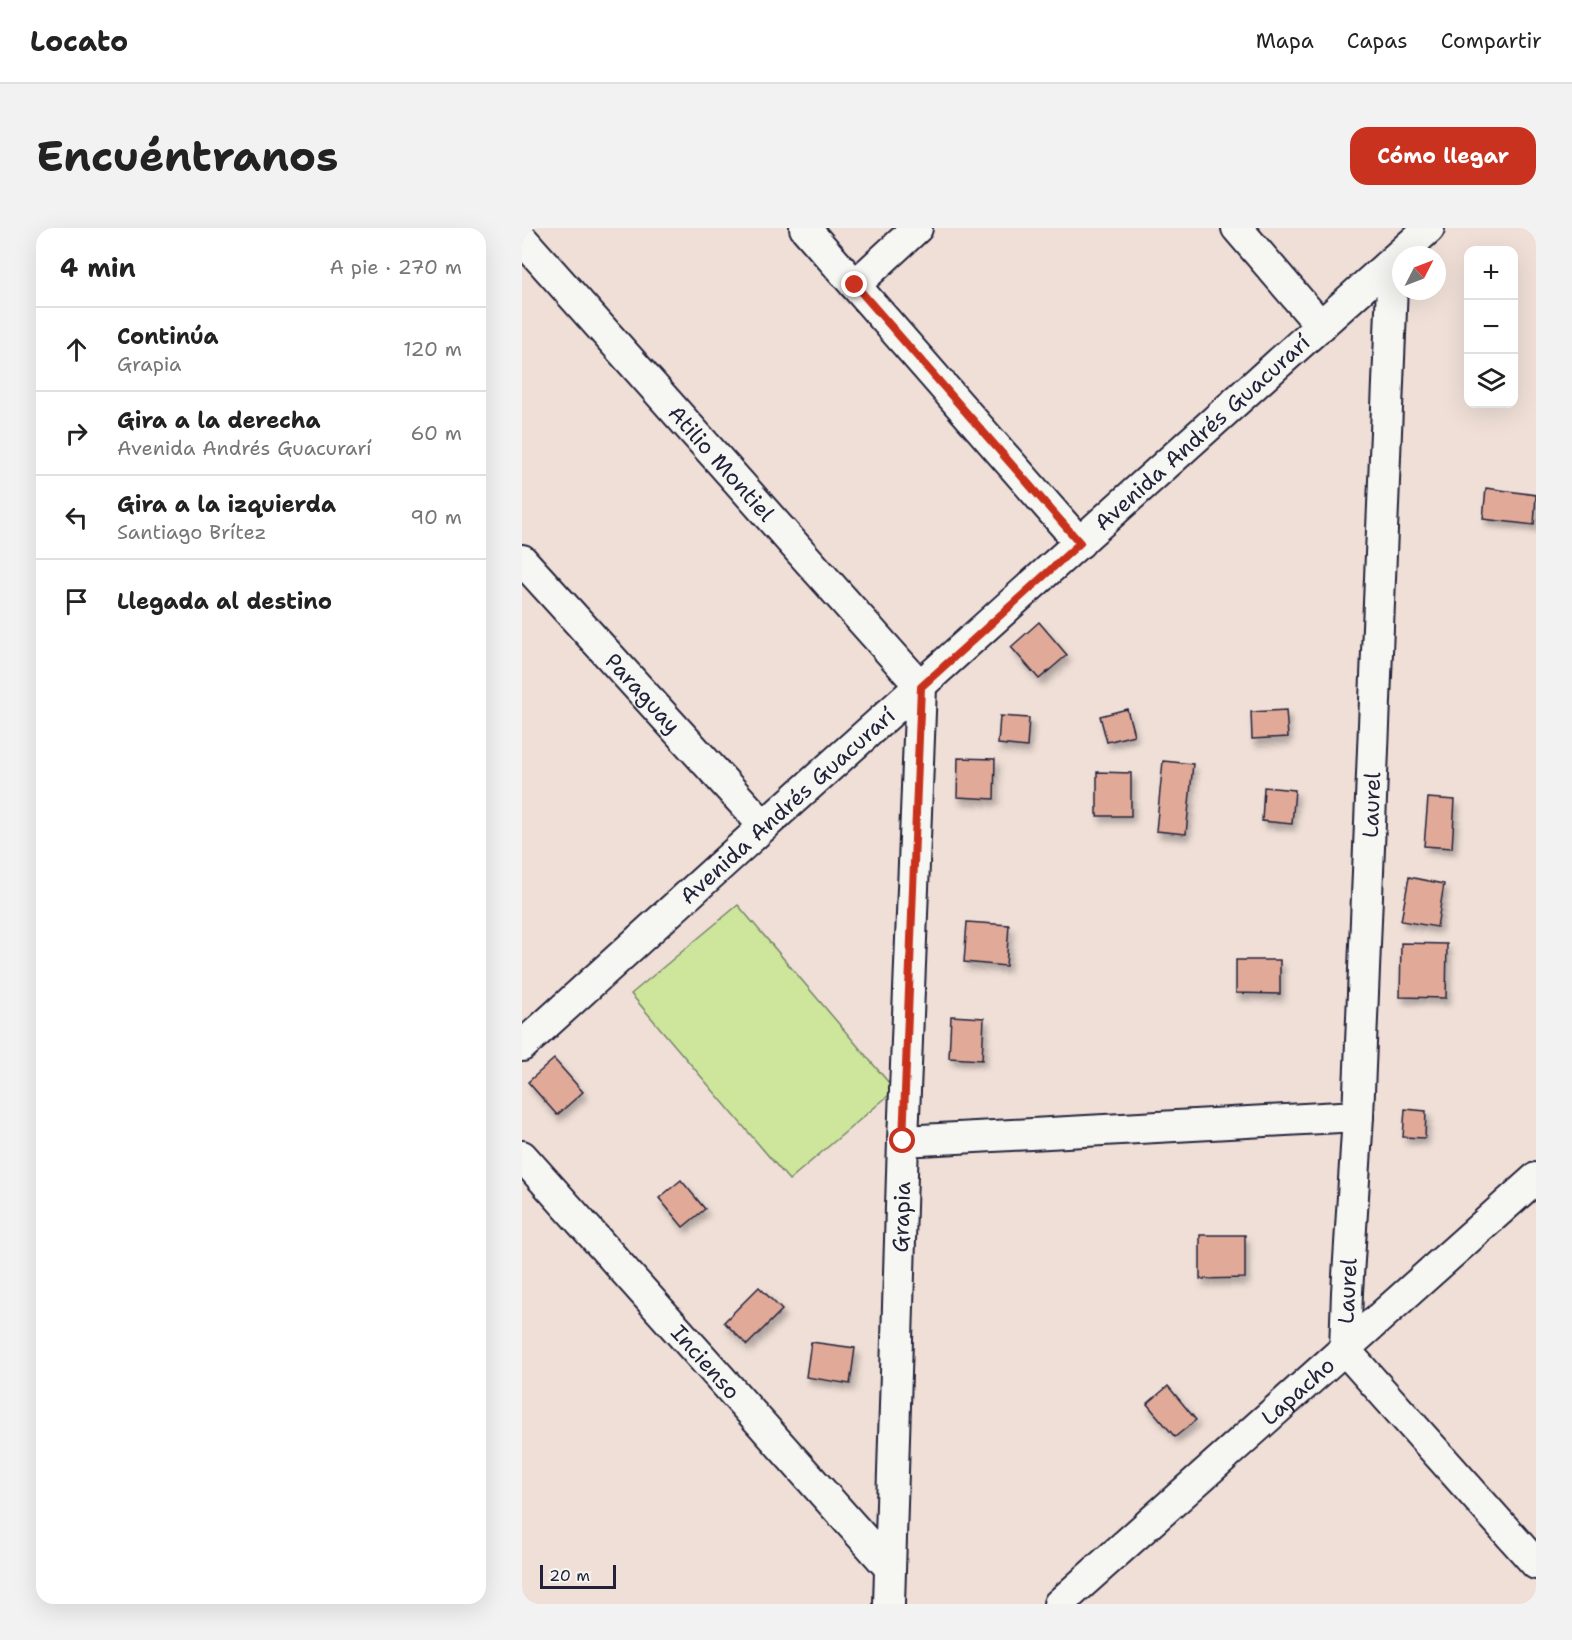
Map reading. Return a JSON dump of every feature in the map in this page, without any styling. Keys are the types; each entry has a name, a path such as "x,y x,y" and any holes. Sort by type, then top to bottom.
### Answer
{"street":[{"path":"806,228 1080,543"},
{"path":"855,285 917,228"},
{"path":"1237,228 1322,326"},
{"name":"Avenida Andrés Guacurarí","path":"1409,246 1429,228"},
{"name":"Atilio Montiel","path":"522,239 921,687"},
{"name":"Avenida Andrés Guacurarí","path":"522,1046 1392,261"},
{"name":"Laurel","path":"1345,1350 1358,1116 1392,261"},
{"name":"Paraguay","path":"522,561 764,826"},
{"name":"Grapia","path":"889,1604 903,1141 921,687"},
{"path":"903,1141 1358,1116"},
{"name":"Incienso","path":"522,1156 890,1568"},
{"name":"Lapacho","path":"1059,1604 1536,1178"},
{"path":"1345,1350 1536,1564"}],"green space":[{"path":"738,905 895,1090 789,1180 631,994"}],"building":[{"path":"1486,488 1536,495 1534,525 1483,519"},
{"path":"1039,622 1067,655 1039,679 1011,647"},
{"path":"1127,709 1134,735 1107,742 1100,716"},
{"path":"1286,710 1288,737 1252,739 1251,712"},
{"path":"1000,716 1029,718 1027,747 998,744"},
{"path":"958,758 995,759 994,799 957,797"},
{"path":"1163,761 1193,764 1186,834 1156,831"},
{"path":"1097,772 1131,773 1131,816 1097,816"},
{"path":"1264,787 1295,790 1292,824 1262,821"},
{"path":"1428,798 1455,800 1452,848 1424,846"},
{"path":"1409,877 1444,884 1437,927 1401,921"},
{"path":"967,922 1009,925 1006,966 964,962"},
{"path":"1401,943 1447,944 1446,998 1400,997"},
{"path":"1236,960 1280,960 1280,994 1236,993"},
{"path":"951,1016 984,1018 982,1060 949,1058"},
{"path":"554,1059 583,1092 557,1115 528,1082"},
{"path":"1405,1109 1426,1111 1425,1138 1403,1137"},
{"path":"681,1180 705,1209 683,1227 659,1198"},
{"path":"1200,1235 1245,1235 1245,1278 1200,1279"},
{"path":"759,1287 782,1310 747,1345 724,1322"},
{"path":"811,1342 855,1348 850,1384 806,1377"},
{"path":"1168,1386 1196,1420 1175,1437 1147,1404"}],"route":[{"path":"855,285 1080,543 921,687 903,1141"}]}
